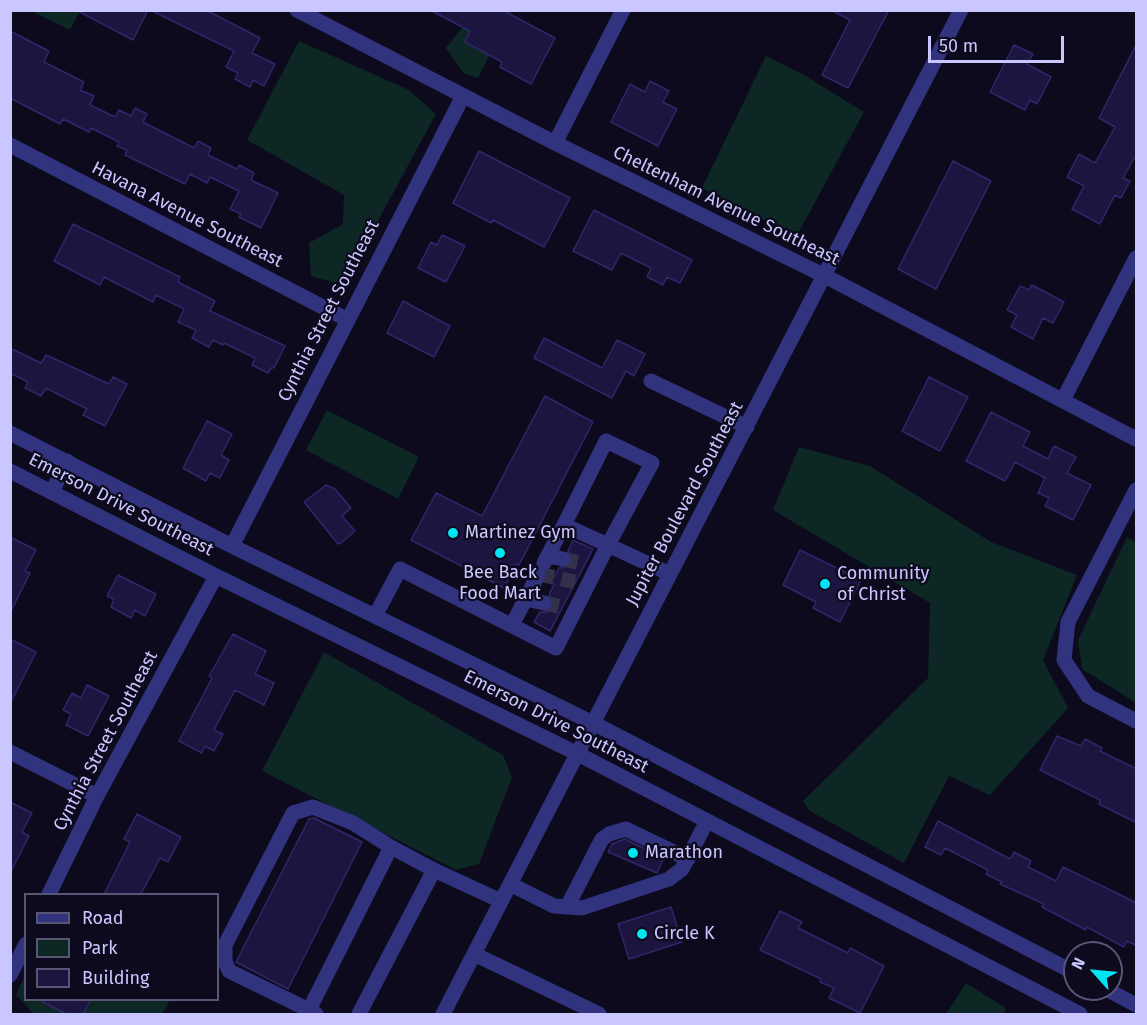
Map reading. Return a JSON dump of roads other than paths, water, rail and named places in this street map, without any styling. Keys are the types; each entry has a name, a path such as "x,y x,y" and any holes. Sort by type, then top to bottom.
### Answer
{"street":[{"name":"Cheltenham Avenue Southeast","path":"297,10 555,143 825,276 1137,439"},
{"path":"555,143 623,10"},
{"name":"Jupiter Boulevard Southeast","path":"443,1014 961,10"},
{"name":"Cynthia Street Southeast","path":"232,546 346,319 463,96"},
{"name":"Havana Avenue Southeast","path":"10,145 346,319"},
{"path":"1063,400 1137,258"},
{"path":"651,381 747,427"},
{"name":"Emerson Drive Southeast","path":"10,433 232,546 593,723 1063,967"},
{"path":"375,616 400,569 556,648 569,608 591,565 608,545 652,463 606,441 512,625"},
{"path":"52,492 67,461"},
{"name":"Emerson Drive Southeast","path":"10,471 216,576 578,754 1080,1014"},
{"path":"1137,490 1068,622 1064,660 1088,696 1137,721"},
{"path":"564,525 670,574"},
{"path":"543,565 563,559"},
{"name":"Cynthia Street Southeast","path":"49,893 97,796 216,576"},
{"path":"526,599 544,603"},
{"path":"10,752 97,796"},
{"path":"391,847 313,1012 229,971 225,962 225,945 293,813 313,807 353,823 434,870 501,901"},
{"path":"510,884 554,906 582,908 669,879 682,869 707,821"},
{"path":"567,907 602,839 609,834 626,829 688,859"},
{"path":"359,1014 434,870"},
{"path":"10,975 24,948"},
{"path":"474,954 599,1014"},
{"path":"1123,998 1137,1005"}],"tunnel":[{"path":"563,559 584,564"},
{"path":"539,574 575,582"},
{"path":"544,603 562,607"}],"place":[{"name":"Martinez Gym","path":"453,533"},
{"name":"Bee Back Food Mart","path":"500,553"},
{"name":"Community of Christ","path":"825,584"},
{"name":"Marathon","path":"633,853"},
{"name":"Circle K","path":"642,934"}]}
